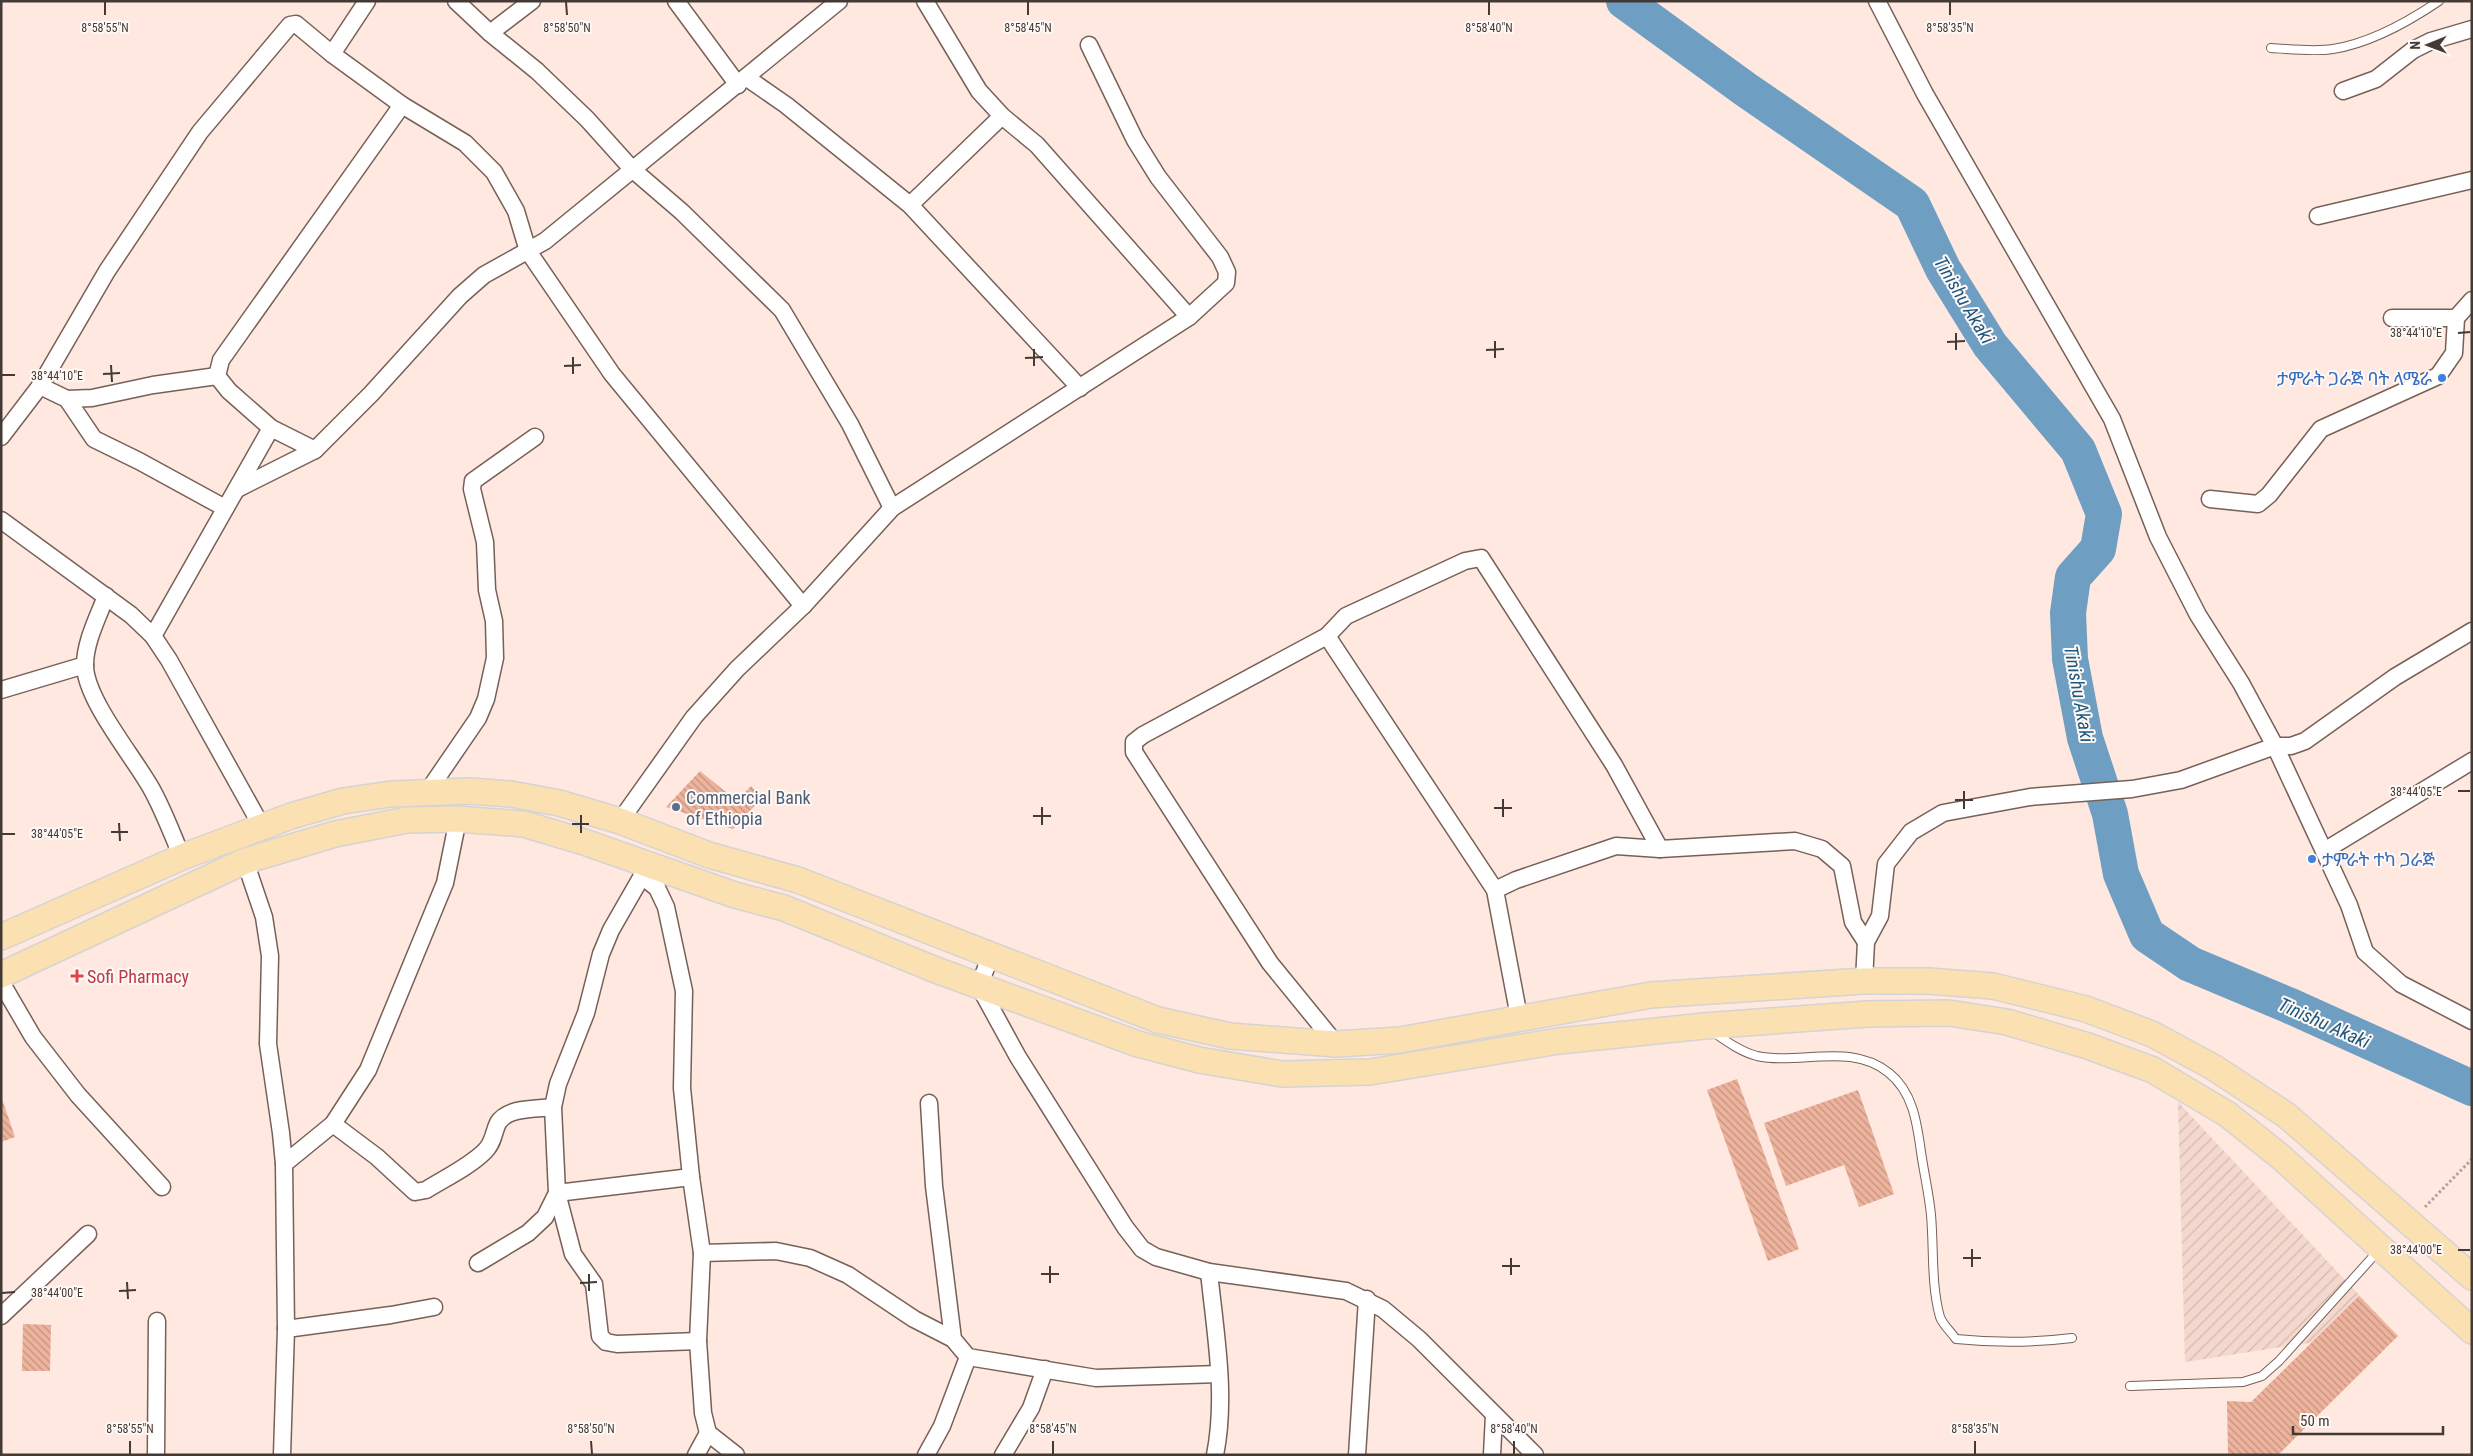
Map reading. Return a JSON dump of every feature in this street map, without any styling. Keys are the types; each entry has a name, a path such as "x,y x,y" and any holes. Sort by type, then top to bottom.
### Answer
{"main road":[{"path":"1,937 182,857 262,827 343,801 428,791 470,791 511,794 559,803 620,821 709,855 798,880 1158,1020 1230,1036 1336,1044 1400,1040 1519,1017 1651,995 1864,981 1928,981 1993,986 2086,1009 2152,1034 2213,1067 2286,1115 2472,1278"},
{"path":"1,975 245,861 335,834 407,820 458,819 524,824 643,870 784,908 979,986 1138,1044 1199,1060 1282,1074 1370,1072 1559,1041 1704,1026 1867,1014 1949,1013 2007,1022 2088,1046 2153,1070 2228,1114 2282,1158 2472,1331"}],"street":[{"path":"332,54 367,1"},
{"path":"456,1 490,33 537,71 587,119 632,169 682,212 782,310 850,424 892,508"},
{"path":"490,33 532,1"},
{"path":"676,1 742,81 786,105 910,206 1080,388"},
{"path":"237,489 315,450 372,394 460,296 484,275 546,240 839,1"},
{"path":"925,1 979,91 1002,116 1037,146 1189,317"},
{"path":"1877,1 1925,94 2112,419 2158,537 2198,614 2240,683 2275,746 2349,905 2365,952 2401,984 2472,1020"},
{"path":"1,437 40,386 107,271 200,132 290,26 296,24 332,54 402,105 465,143 494,172 516,211 528,251 612,374 803,606"},
{"path":"2343,91 2376,79 2414,50 2431,41 2472,29"},
{"path":"620,821 694,717 737,669 803,606 892,508 1189,317 1226,283 1227,272 1220,258 1158,177 1136,140 1089,45"},
{"path":"217,376 221,360 402,105"},
{"path":"910,206 1002,116"},
{"path":"2318,216 2472,180"},
{"path":"2210,499 2258,504 2270,495 2321,430 2438,376 2454,352 2456,318 2472,300"},
{"path":"2392,318 2456,318"},
{"path":"67,400 92,398 154,385 217,376"},
{"path":"217,376 229,391 271,428 315,450"},
{"path":"40,386 67,400 94,439 139,461 225,508"},
{"path":"153,636 271,428"},
{"path":"428,791 478,718 486,699 495,658 494,621 487,590 485,542 472,489 473,481 535,437"},
{"path":"1,520 131,615 153,636 169,660 262,827"},
{"path":"1336,1044 1270,962 1134,752 1134,742 1143,735 1327,636 1346,616 1465,561 1481,558 1614,765 1660,849"},
{"path":"106,596 87,653 85,665 88,681 95,700 152,789 182,857"},
{"path":"1864,981 1866,942 1880,916 1886,864 1911,832 1943,813 2030,797 2132,789 2181,780 2275,746 2291,746 2305,741 2396,677 2472,631"},
{"path":"1327,636 1495,890 1519,1017"},
{"path":"1,690 85,665"},
{"path":"2324,851 2472,761"},
{"path":"284,1164 333,1124 368,1070 408,977 445,882 458,819"},
{"path":"1495,890 1516,880 1616,846 1660,849 1795,841 1822,849 1842,866 1854,922 1866,942"},
{"path":"245,861 264,917 270,956 268,1044 284,1164 286,1329 282,1455"},
{"path":"698,1341 616,1344 606,1342 600,1336 594,1284 573,1254 557,1193 553,1108 558,1084 586,1013 601,954 625,902 643,870 657,888 666,907 684,991 682,1088 691,1177 702,1253 698,1341 703,1413 708,1433 736,1455"},
{"path":"991,955 979,986 1018,1057 1124,1227 1142,1249 1156,1257 1209,1272 1346,1291 1367,1299 1383,1309 1419,1339 1535,1455"},
{"path":"1,982 33,1037 78,1095 162,1187"},
{"path":"929,1102 934,1186 953,1339"},
{"path":"333,1124 377,1157 415,1192 426,1190 485,1151 493,1140 499,1122 505,1117 516,1112 553,1108"},
{"path":"557,1193 691,1177"},
{"path":"478,1263 528,1233 544,1217 557,1193"},
{"path":"1,1316 88,1234"},
{"path":"702,1253 776,1251 810,1258 848,1275 914,1319 953,1339 968,1357 1096,1378 1219,1374"},
{"path":"1209,1272 1219,1374 1218,1441 1215,1455"},
{"path":"1357,1455 1367,1299"},
{"path":"286,1329 391,1315 434,1307"},
{"path":"156,1455 157,1321"},
{"path":"926,1455 942,1426 968,1357"},
{"path":"1004,1455 1031,1408 1045,1369"},
{"path":"1492,1455 1494,1415"},
{"path":"696,1455 708,1433"}],"lane":[{"path":"2271,48 2332,49 2362,41 2390,30 2439,1"},
{"path":"1704,1026 1733,1046 1754,1056 1779,1059 1840,1055 1864,1060 1889,1072 1905,1090 1916,1119 1931,1214 1935,1288 1941,1319 1956,1338 1995,1343 2037,1343 2072,1338"},
{"path":"2130,1386 2243,1382 2262,1376 2279,1361 2381,1249"}],"path":[{"path":"2409,1223 2472,1159"}],"shaded area":[{"path":"2178,1102 2392,1330 2185,1362"}],"building":[{"path":"700,771 737,801 751,786 762,798 733,829 666,807"},
{"path":"1737,1079 1799,1249 1768,1261 1707,1090"},
{"path":"1858,1090 1894,1194 1859,1207 1844,1165 1786,1186 1764,1123"},
{"path":"1,1096 15,1137 1,1142"},
{"path":"2359,1296 2398,1336 2278,1455 2228,1455 2227,1401 2251,1402"},
{"path":"23,1324 51,1325 50,1371 22,1371"}],"waterway":[{"name":"Tinishu Akaki","path":"1624,1 1745,89 1912,204 1943,269 1990,345 2078,450 2104,514 2098,549 2073,577 2068,613 2070,659 2085,738 2110,814 2121,874 2147,935 2190,964 2288,1005 2472,1088"}],"place":[{"name":"ታምራት ጋራጅ ባት ላሜራ","path":"2442,378"},
{"name":"Commercial Bank of Ethiopia","path":"676,807"},
{"name":"ታምራት ተካ ጋራጅ","path":"2312,859"},
{"name":"Sofi Pharmacy","path":"77,976"}]}
